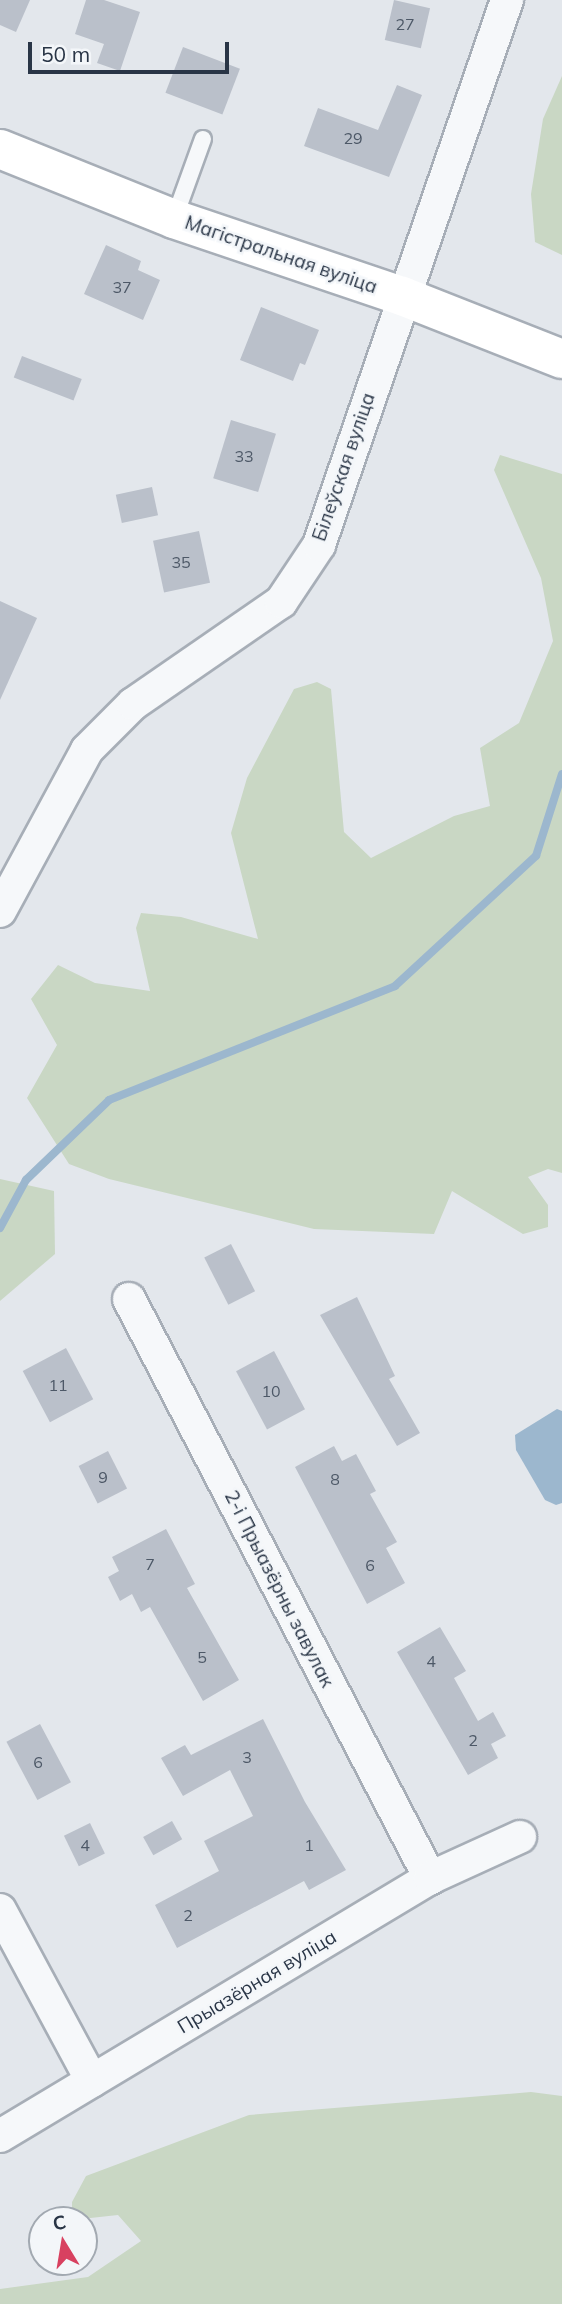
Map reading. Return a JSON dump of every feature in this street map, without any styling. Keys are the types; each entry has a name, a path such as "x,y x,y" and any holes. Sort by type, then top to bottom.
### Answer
{"street":[{"name":"Білеўская вуліца","path":"0,911 87,750 133,704 281,602 318,545 402,296 508,0"},
{"name":"Магістральная вуліца","path":"0,149 174,219 402,296 562,359"},
{"name":"2-і Прыазёрны завулак","path":"129,1299 430,1878"},
{"name":"Прыазёрная вуліца","path":"0,2137 430,1878 520,1837"},
{"path":"0,1910 92,2081"}],"lane":[{"path":"174,219 203,139"}],"green space":[{"path":"562,76 562,255 535,242 531,194 543,119"},
{"path":"500,455 562,474 562,1173 548,1169 528,1177 548,1205 548,1227 523,1234 452,1191 434,1234 314,1229 109,1179 69,1164 27,1098 57,1045 31,999 58,965 95,983 150,991 136,928 141,913 181,917 258,939 231,833 247,778 294,689 317,682 331,689 344,832 371,858 454,816 490,806 480,748 519,723 553,641 541,578 494,470"},
{"path":"0,1179 54,1191 55,1254 0,1301"},
{"path":"531,2092 562,2096 562,2304 0,2304 0,2289 98,2276 98,2270 141,2241 118,2215 98,2217 98,2206 72,2206 86,2176 249,2115"}],"water":[{"path":"557,1409 562,1411 562,1503 556,1505 545,1500 516,1450 515,1435"}],"building":[{"path":"0,0 30,0 16,32 0,25"},
{"path":"86,0 104,0 140,12 120,71 97,63 104,44 75,34"},
{"path":"394,0 430,8 421,48 385,40"},
{"path":"183,47 240,69 222,115 165,93"},
{"path":"397,85 422,95 389,177 304,146 318,108 378,130"},
{"path":"106,245 141,261 138,270 160,280 143,320 84,294"},
{"path":"261,307 319,330 305,365 300,363 293,381 240,360"},
{"path":"22,356 82,379 74,400 14,377"},
{"path":"231,420 276,434 258,492 213,478"},
{"path":"152,487 158,515 122,523 116,495"},
{"path":"199,531 210,583 164,593 153,541"},
{"path":"0,601 37,618 0,700"},
{"path":"231,1244 255,1291 228,1305 204,1258"},
{"path":"357,1297 395,1376 389,1379 420,1433 397,1446 320,1315"},
{"path":"66,1348 93,1399 50,1422 23,1371"},
{"path":"274,1351 305,1409 267,1429 236,1371"},
{"path":"334,1446 342,1461 356,1454 376,1491 370,1494 397,1542 386,1548 405,1583 367,1604 295,1467"},
{"path":"108,1451 127,1488 98,1503 79,1466"},
{"path":"166,1529 195,1584 187,1588 239,1680 203,1701 150,1607 141,1612 132,1594 120,1601 108,1577 119,1571 112,1557"},
{"path":"440,1627 466,1671 454,1678 478,1721 493,1712 506,1736 491,1744 498,1758 468,1775 397,1652"},
{"path":"263,1719 305,1802 346,1870 309,1890 304,1881 177,1948 155,1905 219,1871 204,1841 253,1816 230,1770 183,1796 161,1758 185,1745 191,1755"},
{"path":"40,1724 71,1782 37,1800 6,1742"},
{"path":"172,1821 182,1839 153,1855 143,1837"},
{"path":"90,1823 105,1854 79,1866 64,1836"}],"waterway":[{"path":"0,1228 26,1180 109,1100 395,986 536,856 562,774"}]}
